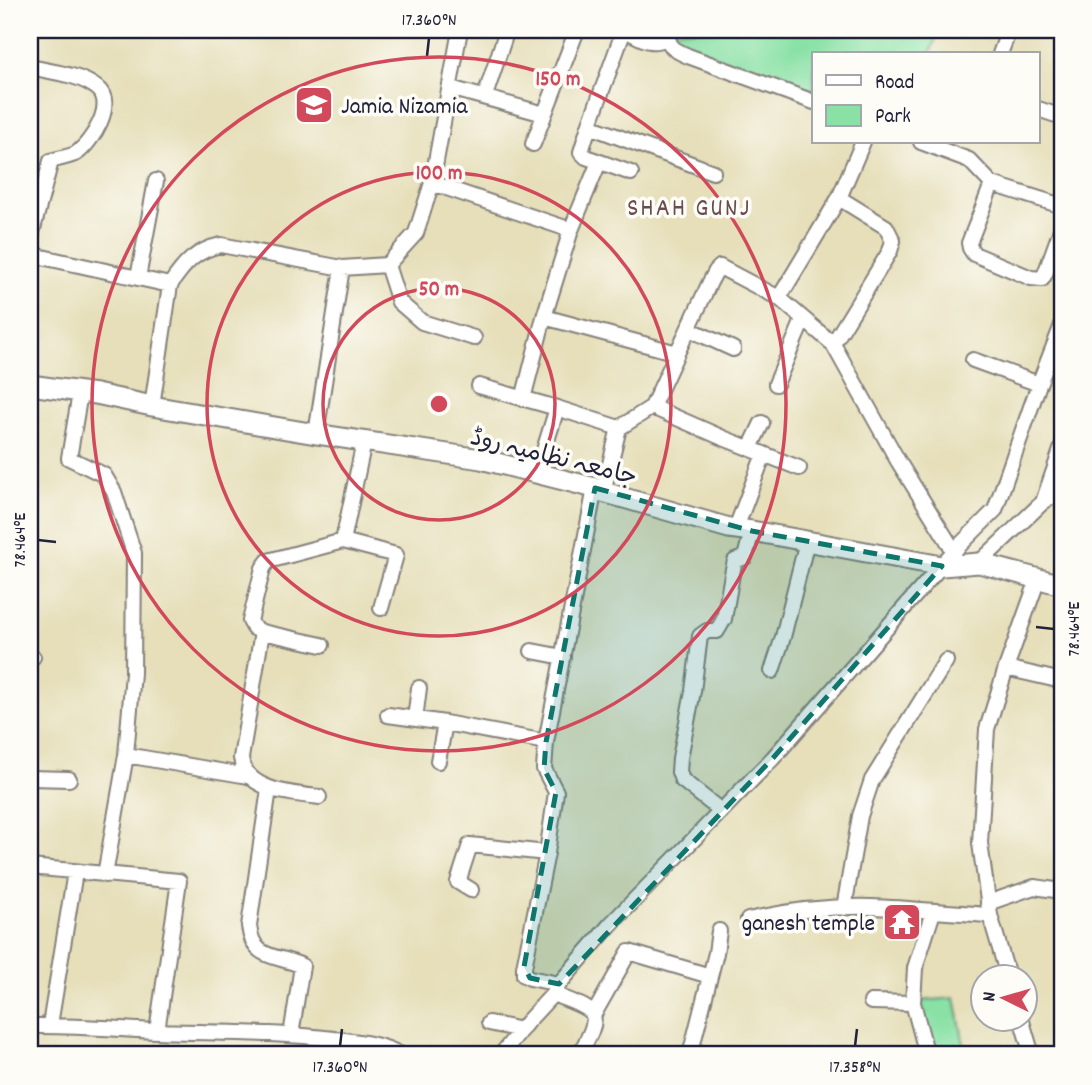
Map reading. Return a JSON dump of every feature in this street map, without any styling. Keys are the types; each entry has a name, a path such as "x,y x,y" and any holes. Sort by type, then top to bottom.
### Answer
{"street":[{"path":"152,406 170,285 182,268 197,254 208,247 221,245 342,268 387,265 416,233 432,183 460,30"},
{"path":"485,96 507,30"},
{"path":"533,145 577,30"},
{"path":"631,173 586,157 581,152 624,30 649,42 658,42 668,34 673,49 812,101"},
{"path":"1001,52 1009,30"},
{"path":"30,67 74,76 100,90 104,100 104,115 85,146 75,154 51,161 30,240"},
{"path":"450,88 544,114"},
{"path":"1040,110 1062,117"},
{"path":"589,126 713,172"},
{"path":"779,298 839,198 862,144"},
{"path":"926,144 969,160 992,184 1062,206"},
{"path":"523,399 544,317 571,230 599,162"},
{"path":"138,278 156,181"},
{"path":"432,183 571,230"},
{"path":"992,184 969,243 974,254 1031,278 1042,279 1062,228"},
{"path":"833,344 890,251 893,241 886,227 839,198"},
{"path":"30,252 42,257 170,285"},
{"path":"387,265 399,302 422,322 474,338"},
{"path":"579,1055 592,1033 594,1014 589,1008 556,989 524,975 556,792 544,769 546,742 599,490 619,428 652,407 710,282 720,267 779,298 833,344 898,461 948,559"},
{"path":"316,434 342,268"},
{"path":"544,317 677,354"},
{"path":"776,384 803,320"},
{"path":"501,1055 610,925 773,758 948,559 995,510 1038,384 1059,343 1062,325"},
{"path":"689,329 733,349"},
{"path":"973,360 1038,384"},
{"name":"جامعہ نظامیہ روڈ","path":"30,385 96,394 364,442 481,459 729,528 979,563 1062,585"},
{"path":"479,386 619,428"},
{"path":"80,393 69,458 104,475 114,492 134,553 133,673 126,755 105,875"},
{"path":"652,407 799,468"},
{"path":"537,473 557,408"},
{"path":"750,448 762,423"},
{"path":"343,541 364,442"},
{"path":"1043,502 1062,447"},
{"path":"721,811 682,780 679,772 680,758 700,636 707,631 717,631 724,619 735,561 745,557 744,530 764,454"},
{"path":"979,563 1043,502 1062,491"},
{"path":"322,645 254,628 250,621 263,568 268,561 343,541 396,555 381,608"},
{"path":"772,671 807,541"},
{"path":"1004,962 989,909 980,843 988,729 1006,668 1038,579"},
{"path":"248,776 242,767 241,758 262,632"},
{"path":"532,651 563,657"},
{"path":"844,908 860,816 872,780 946,661"},
{"path":"1006,668 1062,681"},
{"path":"415,719 419,688"},
{"path":"388,715 546,742"},
{"path":"438,761 445,723"},
{"path":"126,755 248,776 269,789 318,797"},
{"path":"30,778 69,779"},
{"path":"269,789 249,926 253,944 260,952 302,966 291,1035"},
{"path":"471,890 458,882 470,845 547,853"},
{"path":"30,867 179,881 157,1031"},
{"path":"50,1025 75,872"},
{"path":"748,920 785,912 844,908 872,907 933,912 989,909 1034,887 1062,891"},
{"path":"927,1055 913,1003 915,968 933,912"},
{"path":"690,1055 719,931"},
{"path":"594,1014 629,952 710,976"},
{"path":"871,1002 913,1003"},
{"path":"489,1023 521,1030"},
{"path":"30,1026 291,1035 363,1042 401,1055"},
{"path":"1025,1032 1032,1055"}],"highlighted area":[{"path":"595,488 752,531 942,566 773,758 559,984 530,978 524,967 556,792 544,769 546,742"}],"green space":[{"path":"939,30 931,52 812,52 812,93 679,43 671,32"},
{"path":"955,998 966,1055 932,1055 921,1001"}],"place":[{"name":"Jamia Nizamia","path":"314,105"},
{"name":"ganesh temple","path":"902,922"}],"district":[{"name":"SHAH GUNJ","path":"689,206"}]}
